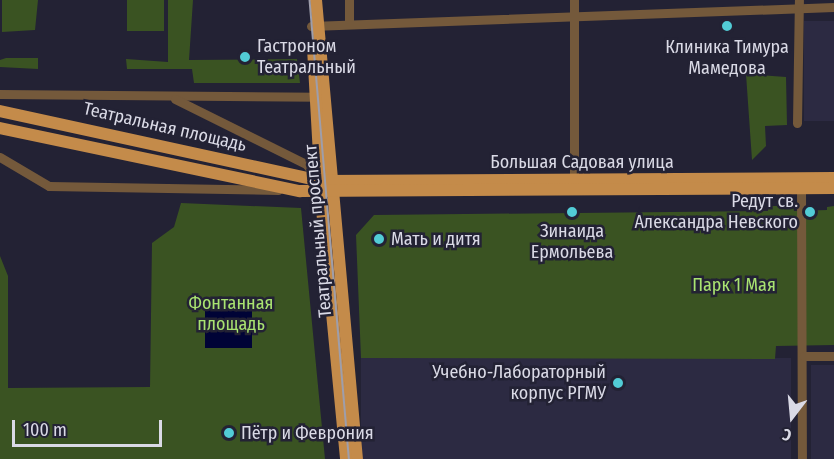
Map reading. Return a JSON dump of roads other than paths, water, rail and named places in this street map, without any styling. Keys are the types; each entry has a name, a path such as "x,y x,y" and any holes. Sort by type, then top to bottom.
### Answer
{"main road":[{"name":"Театральный проспект","path":"308,0 315,25 346,459"},
{"name":"Театральный проспект","path":"316,0 317,97 357,459"},
{"name":"Театральная площадь","path":"0,111 326,187"},
{"name":"Театральная площадь","path":"0,128 300,191 326,187"},
{"name":"Большая Садовая улица","path":"326,187 574,180 834,178"},
{"name":"Большая Садовая улица","path":"326,187 834,188"}],"street":[{"path":"349,0 349,24"},
{"path":"574,0 574,180"},
{"path":"315,25 730,5 798,4 834,7"},
{"path":"797,123 798,4"},
{"name":"Театральная площадь","path":"0,94 317,97"},
{"name":"Театральная площадь","path":"171,97 306,164 326,187"},
{"name":"Театральная площадь","path":"0,157 50,186 300,191"},
{"path":"801,188 804,356 802,459"},
{"path":"804,356 834,356"}],"tram line":[{"path":"310,0 349,459"}],"place":[{"name":"Клиника Тимура Мамедова","path":"727,26"},
{"name":"Гастроном Театральный","path":"245,57"},
{"name":"Зинаида Ермольева","path":"572,212"},
{"name":"Редут св. Александра Невского","path":"810,212"},
{"name":"Мать и дитя","path":"379,239"},
{"name":"Учебно-Лабораторный корпус РГМУ","path":"618,383"},
{"name":"Пётр и Феврония","path":"229,433"}],"park label":[{"name":"Парк 1 Мая","path":"734,285"},
{"name":"Фонтанная площадь","path":"231,314"}]}
